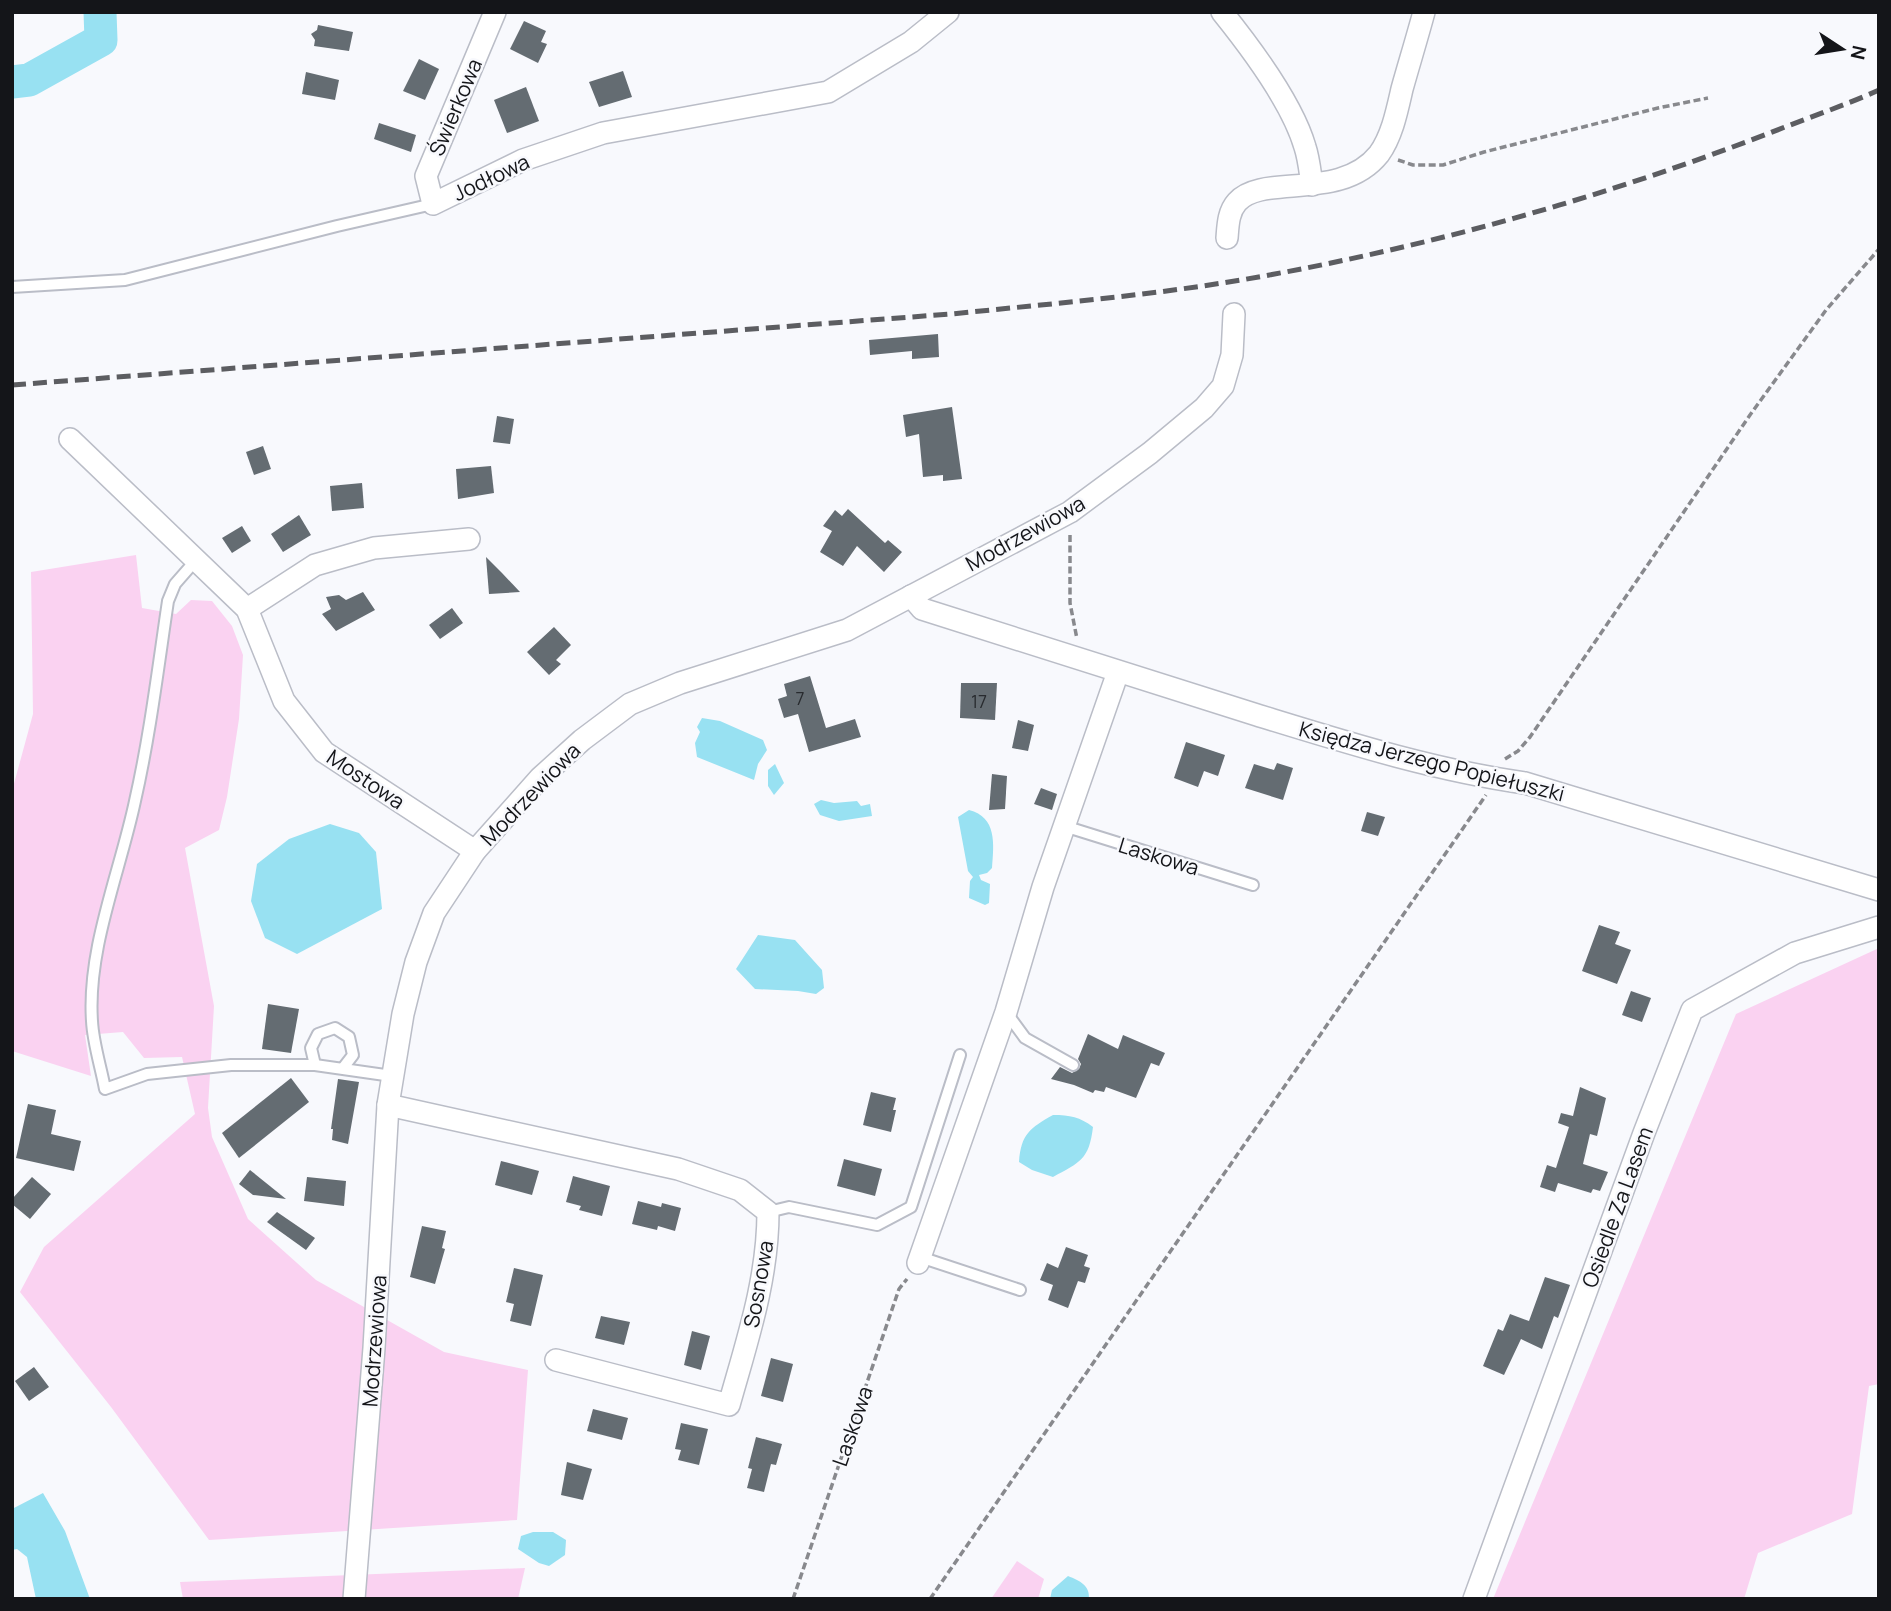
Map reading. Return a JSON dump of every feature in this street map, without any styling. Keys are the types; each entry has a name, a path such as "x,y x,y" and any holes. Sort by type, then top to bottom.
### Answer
{"street":[{"name":"Świerkowa","path":"433,204 426,176 495,12"},
{"name":"Jodłowa","path":"433,204 523,160 603,133 828,92 911,42 948,12"},
{"path":"1222,12 1244,39 1293,116 1305,148 1312,185"},
{"path":"1227,238 1228,219 1236,202 1251,192 1339,181 1362,170 1379,154 1392,127 1424,12"},
{"name":"Modrzewiowa","path":"354,1599 374,1348 388,1105 403,1014 420,950 434,913 475,851 540,778 582,740 630,704 680,683 847,630 1070,512 1150,453 1204,408 1223,386 1232,355 1234,314"},
{"name":"Mostowa","path":"70,439 247,609 284,701 324,752 475,851"},
{"path":"247,609 315,565 374,548 469,539"},
{"name":"Księdza Jerzego Popiełuszki","path":"911,596 922,609 1382,753 1525,783 1879,890"},
{"path":"919,1260 1006,1012 1043,887 1118,672"},
{"name":"Osiedle Za Lasem","path":"1474,1599 1634,1159 1692,1010 1796,953 1879,927"},
{"name":"Sosnowa","path":"388,1105 678,1169 740,1190 768,1212 768,1241 760,1297 729,1405 556,1360"}],"lane":[{"name":"Jodłowa","path":"12,287 125,280 433,204"},
{"path":"196,560 175,584 168,601 146,752 125,849 103,922 92,980 92,1022 105,1089 147,1074 232,1065 315,1065 393,1076"},
{"name":"Laskowa","path":"1064,826 1253,885"},
{"path":"1006,1012 1025,1038 1073,1065"},
{"path":"315,1065 311,1048 318,1034 335,1028 349,1037 353,1055 343,1068"},
{"path":"768,1212 789,1207 877,1226 911,1207 960,1055"},
{"path":"919,1260 1020,1290"}],"path":[{"path":"1379,154 1413,165 1443,165 1708,98"},
{"path":"930,1599 1497,779 1496,771 1501,763 1518,751 1530,737 1750,415 1826,310 1879,250"},
{"path":"1070,512 1070,603 1081,660"},
{"name":"Laskowa","path":"793,1599 899,1289 919,1260"}],"shaded area":[{"path":"136,555 142,608 176,614 191,600 212,601 232,626 243,655 239,719 219,830 185,848 214,1006 208,1108 212,1137 248,1219 316,1280 444,1352 528,1370 517,1520 209,1540 111,1407 20,1292 44,1247 195,1114 182,1057 144,1058 123,1032 85,1035 91,1076 12,1051 12,791 33,714 31,572"},
{"path":"1879,948 1879,1384 1869,1386 1852,1514 1758,1553 1744,1599 1493,1599 1736,1014"},
{"path":"1017,1561 1044,1579 1038,1599 991,1599"},
{"path":"525,1568 518,1599 183,1599 180,1582"}],"water":[{"path":"702,718 720,721 763,740 767,750 758,764 754,780 697,757 695,743 700,732 697,727"},
{"path":"775,764 784,783 774,795 768,786 768,770"},
{"path":"821,800 834,803 857,801 861,806 870,804 872,816 839,821 820,815 814,804"},
{"path":"969,810 985,819 992,833 992,868 979,875 981,880 990,884 989,903 985,905 969,898 970,881 973,877 968,871 958,817"},
{"path":"330,824 359,833 376,852 382,909 297,954 265,938 251,901 257,864 289,839"},
{"path":"758,935 795,940 822,970 824,988 816,994 755,989 736,969"},
{"path":"1053,1115 1074,1117 1093,1127 1089,1147 1082,1159 1053,1177 1019,1162 1022,1145 1028,1133"},
{"path":"43,1493 65,1531 90,1599 36,1599 27,1557 17,1549 12,1550 12,1509"},
{"path":"533,1532 553,1532 566,1540 565,1555 549,1566 539,1563 518,1549 521,1536"},
{"path":"1068,1576 1086,1587 1089,1599 1050,1599 1052,1590"}],"building":[{"path":"524,21 546,31 541,42 547,44 538,63 510,49"},
{"path":"318,25 353,32 349,51 314,46 315,40 311,34 317,30"},
{"path":"419,59 439,69 425,100 403,91"},
{"path":"623,71 632,97 599,107 589,82"},
{"path":"306,72 339,80 335,100 302,94"},
{"path":"526,87 539,121 507,133 494,100"},
{"path":"379,123 416,135 411,152 374,139"},
{"path":"938,334 939,357 912,359 912,351 870,355 869,340"},
{"path":"952,407 962,479 943,481 943,475 923,477 919,434 906,437 903,415"},
{"path":"497,416 514,419 510,444 493,442"},
{"path":"263,446 271,469 254,475 246,452"},
{"path":"491,466 494,493 458,499 456,469"},
{"path":"362,483 364,508 332,511 330,486"},
{"path":"848,509 885,543 888,540 902,552 884,572 857,546 843,566 820,552 832,531 823,526 835,510 842,516"},
{"path":"299,515 311,535 283,552 271,534"},
{"path":"242,526 251,541 232,553 222,538"},
{"path":"486,557 502,573 520,592 489,594"},
{"path":"363,592 375,610 336,631 322,614 331,609 326,597 339,595 346,600"},
{"path":"452,608 463,623 440,639 429,625"},
{"path":"554,627 571,645 556,660 561,664 549,675 527,652"},
{"path":"810,676 826,728 855,719 861,737 809,752 798,714 784,718 778,699 787,696 784,684"},
{"path":"961,683 997,683 995,720 960,718"},
{"path":"1018,720 1034,725 1028,751 1012,748"},
{"path":"1186,742 1225,755 1218,776 1204,771 1198,787 1174,778"},
{"path":"1277,763 1293,768 1283,800 1245,788 1254,764 1274,770"},
{"path":"992,774 1007,776 1005,809 989,810"},
{"path":"1041,788 1057,794 1052,810 1034,804"},
{"path":"1367,812 1385,817 1378,836 1361,831"},
{"path":"1599,925 1620,932 1615,944 1631,950 1617,984 1582,971"},
{"path":"1631,991 1651,998 1642,1022 1622,1015"},
{"path":"268,1004 299,1009 291,1053 262,1049"},
{"path":"1088,1034 1118,1049 1123,1035 1165,1053 1159,1066 1151,1063 1136,1098 1106,1087 1104,1092 1095,1090 1093,1093 1051,1079 1060,1067 1072,1073 1079,1069 1081,1064 1078,1059"},
{"path":"291,1078 309,1102 239,1158 222,1133"},
{"path":"338,1079 359,1082 348,1144 332,1140"},
{"path":"1580,1087 1606,1098 1597,1136 1590,1134 1583,1164 1608,1172 1600,1191 1593,1189 1591,1193 1558,1183 1555,1192 1540,1187 1547,1165 1556,1168 1569,1127 1558,1123 1561,1113 1573,1116"},
{"path":"871,1092 896,1098 891,1132 863,1125"},
{"path":"28,1104 56,1110 51,1134 81,1141 74,1171 16,1158"},
{"path":"844,1159 882,1169 875,1196 837,1186"},
{"path":"501,1161 539,1171 532,1195 495,1185"},
{"path":"250,1170 286,1199 253,1195 239,1184"},
{"path":"573,1176 610,1186 602,1216 579,1210 581,1206 566,1202"},
{"path":"32,1177 51,1194 30,1219 12,1204 12,1199"},
{"path":"307,1177 346,1181 344,1206 304,1201"},
{"path":"638,1201 661,1207 662,1203 681,1208 675,1231 658,1226 657,1230 632,1224"},
{"path":"277,1212 315,1238 306,1250 267,1222"},
{"path":"422,1226 446,1231 442,1248 445,1249 435,1284 410,1277"},
{"path":"1066,1247 1088,1255 1084,1266 1090,1268 1085,1283 1078,1281 1068,1308 1048,1300 1053,1285 1040,1280 1047,1263 1058,1268"},
{"path":"514,1268 543,1275 531,1326 510,1321 514,1304 506,1302"},
{"path":"1545,1277 1570,1285 1558,1318 1554,1316 1542,1349 1521,1339 1504,1375 1483,1366 1498,1329 1503,1331 1510,1314 1529,1321"},
{"path":"601,1316 630,1322 624,1345 595,1338"},
{"path":"692,1331 710,1336 701,1370 684,1365"},
{"path":"771,1358 793,1364 783,1402 761,1396"},
{"path":"34,1367 49,1387 29,1401 15,1381"},
{"path":"593,1409 628,1418 622,1440 587,1431"},
{"path":"681,1423 708,1429 699,1465 678,1460 681,1450 675,1449"},
{"path":"756,1437 782,1444 776,1465 771,1464 764,1492 747,1488 752,1469 748,1468"},
{"path":"567,1462 592,1469 583,1500 561,1495"}],"waterway":[{"path":"12,82 29,80 101,40 100,12"}],"railway":[{"path":"12,385 951,314 1205,286 1380,252 1517,217 1652,176 1879,90"}]}
